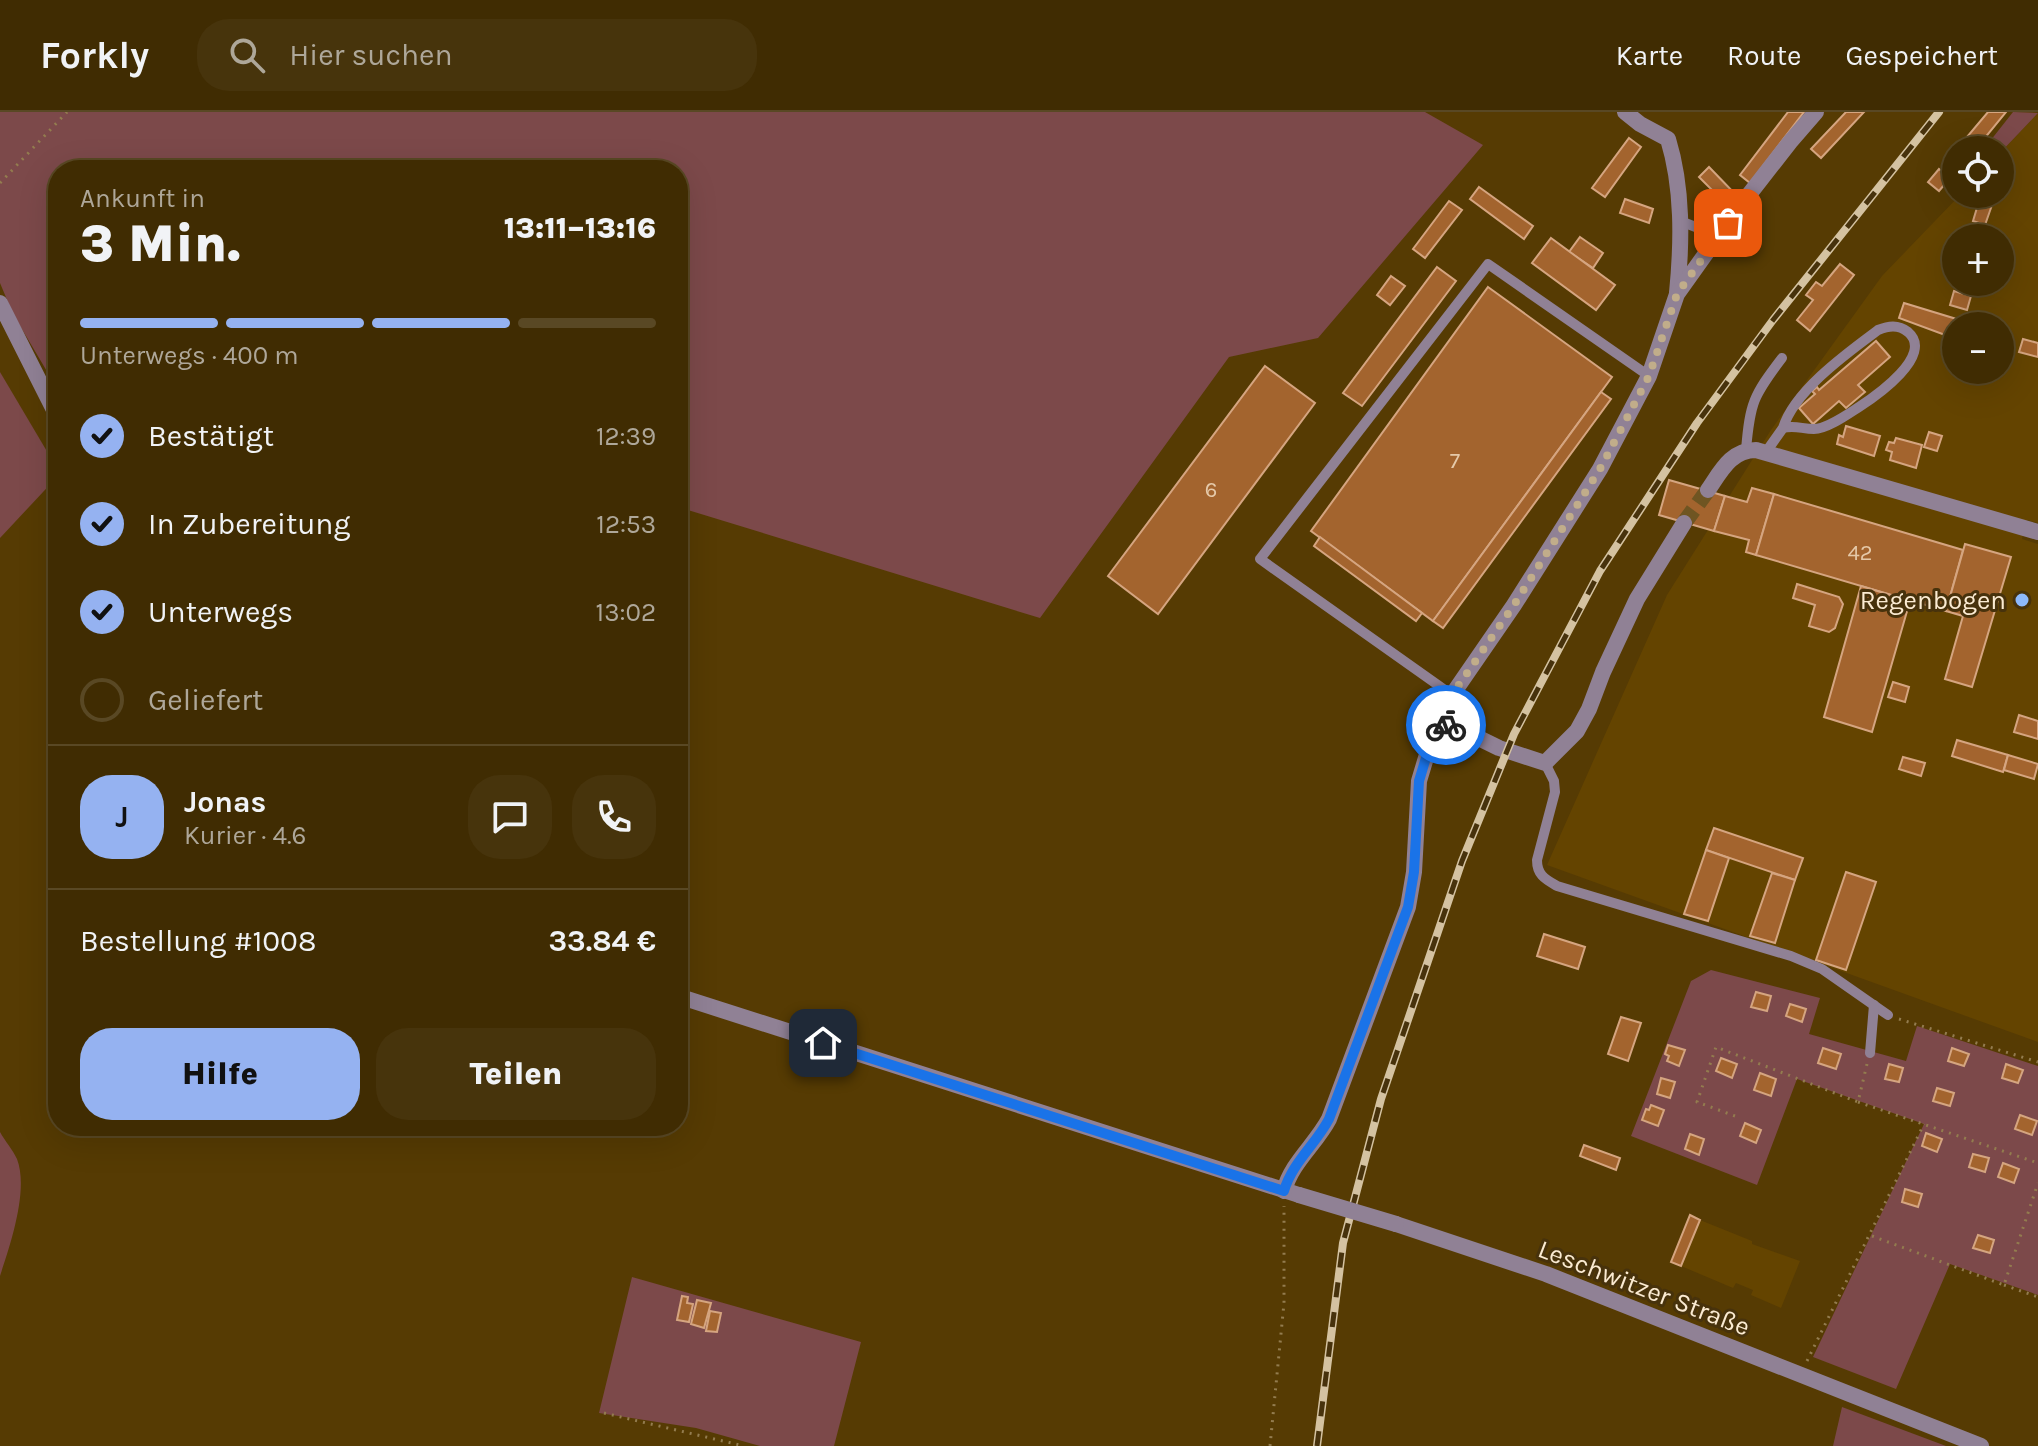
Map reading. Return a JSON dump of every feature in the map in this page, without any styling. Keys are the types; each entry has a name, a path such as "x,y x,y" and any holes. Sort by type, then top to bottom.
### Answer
{"street":[{"path":"1292,1193 1291,1172 1329,1119 1408,907 1414,872 1419,781 1428,751 1448,723 1452,695 1514,605 1600,469 1649,376 1677,294 1682,243 1668,139 1625,112"},
{"path":"1677,294 1781,153 1816,112"},
{"path":"0,303 48,398"},
{"path":"1708,490 1735,455 1746,450 1766,452 2038,532"},
{"path":"1448,723 1499,748 1545,763 1577,731 1637,599 1684,523"},
{"name":"Leschwitzer Straße","path":"688,999 1546,1274 1981,1446"}],"lane":[{"path":"1680,221 1719,236"},
{"path":"1452,695 1260,559 1488,264 1649,376"},
{"path":"1766,452 1804,391 1878,330 1893,326 1901,328 1914,339 1915,347 1905,369 1857,408 1817,429 1793,425 1783,428"},
{"path":"1746,450 1750,411 1757,391 1782,358"},
{"path":"1545,763 1554,781 1555,792 1537,860 1537,869 1542,878 1557,886 1791,956 1822,969 1888,1015"},
{"path":"1870,1053 1874,1005"}],"path":[{"path":"0,183 67,112"},
{"path":"1888,1015 2038,1062"},
{"path":"1735,1116 1697,1102 1716,1047 1858,1102 2038,1163"},
{"path":"1858,1102 1870,1053"},
{"path":"1800,1375 1924,1124"},
{"path":"2004,1285 2038,1183"},
{"path":"1270,1446 1292,1193"},
{"path":"1871,1235 2038,1297"},
{"path":"604,1413 744,1446"}],"shaded area":[{"path":"0,112 1425,112 1483,145 1318,338 1229,357 1040,618 688,510 688,160 48,160 48,373 13,314 0,283"},
{"path":"2013,112 2038,113 2014,138 1994,136"},
{"path":"2038,113 2038,523 2027,520 2022,539 2038,544 2038,1042 1547,865 1667,595 1771,430 1882,276 1948,208 2014,208 2014,138"},
{"path":"0,372 48,453 48,487 0,538"},
{"path":"1711,970 1820,998 1809,1034 1906,1061 1917,1026 2038,1066 2038,1295 1950,1264 1896,1389 1813,1357 1924,1124 1797,1079 1757,1185 1631,1136 1691,981"},
{"path":"0,1132 17,1159 21,1186 17,1218 0,1276"},
{"path":"1700,1220 1752,1241 1752,1244 1800,1261 1781,1308 1751,1295 1753,1290 1736,1283 1733,1288 1681,1266"},
{"path":"632,1277 861,1342 834,1446 760,1446 696,1428 599,1413"},
{"path":"1842,1407 1946,1446 1833,1446"}],"building":[{"path":"1788,112 1804,112 1750,183 1740,175"},
{"path":"1846,112 1864,112 1821,158 1811,149"},
{"path":"1988,112 2006,112 1986,136 1968,136"},
{"path":"1629,138 1641,147 1605,197 1592,188"},
{"path":"1709,167 1738,197 1728,206 1699,177"},
{"path":"1939,169 1942,171 1942,187 1939,191 1928,182"},
{"path":"1479,187 1533,226 1524,239 1470,199"},
{"path":"1625,199 1653,209 1649,223 1620,213"},
{"path":"1449,201 1462,210 1425,258 1413,249"},
{"path":"1977,208 1991,208 1985,224 1973,221"},
{"path":"1580,237 1603,253 1593,268 1569,252"},
{"path":"1551,238 1615,285 1596,310 1532,263"},
{"path":"1840,264 1854,275 1810,331 1797,320 1813,300 1806,295 1816,282 1822,286"},
{"path":"1437,267 1456,281 1362,406 1343,393"},
{"path":"1391,276 1405,286 1390,305 1377,295"},
{"path":"1488,287 1612,377 1433,621 1311,531"},
{"path":"1953,296 1971,296 1967,310 1950,305"},
{"path":"1904,303 1942,315 1942,334 1899,318"},
{"path":"2023,339 2038,343 2038,357 2019,352"},
{"path":"1876,341 1890,357 1858,385 1865,392 1846,408 1839,401 1813,424 1799,408 1815,394 1812,391 1817,387 1819,390"},
{"path":"1265,366 1315,403 1158,614 1108,576"},
{"path":"1601,392 1611,399 1443,628 1433,621"},
{"path":"1846,426 1880,436 1874,456 1837,444"},
{"path":"1929,432 1942,436 1937,451 1924,447"},
{"path":"1896,438 1922,445 1916,468 1890,460 1892,452 1886,450 1889,442 1894,443"},
{"path":"1669,480 1725,496 1714,531 1659,515"},
{"path":"1752,488 1774,494 1756,555 1746,552 1749,540 1714,531 1725,496 1747,502"},
{"path":"1774,494 1963,550 1946,611 1756,555"},
{"path":"1320,537 1422,613 1416,621 1314,546"},
{"path":"1965,544 2011,557 1972,687 1945,679 1963,616 1946,611"},
{"path":"1797,584 1839,597 1843,604 1835,628 1829,632 1809,626 1815,605 1793,598"},
{"path":"1861,586 1910,601 1872,732 1824,717"},
{"path":"1893,682 1909,687 1905,702 1888,697"},
{"path":"2019,715 2038,721 2038,739 2014,732"},
{"path":"1957,740 2008,755 2003,772 1952,756"},
{"path":"2008,755 2038,764 2034,779 2004,770"},
{"path":"1903,757 1925,763 1921,776 1899,769"},
{"path":"1714,828 1803,858 1795,880 1706,850"},
{"path":"1706,850 1729,858 1708,921 1684,914"},
{"path":"1846,872 1876,882 1846,970 1816,960"},
{"path":"1772,873 1795,880 1775,943 1750,936"},
{"path":"1544,934 1585,947 1578,969 1537,956"},
{"path":"1756,992 1771,996 1767,1011 1751,1007"},
{"path":"1790,1004 1806,1009 1802,1022 1786,1016"},
{"path":"1621,1017 1641,1023 1628,1061 1608,1054"},
{"path":"1668,1045 1685,1050 1679,1066 1667,1061 1669,1056 1665,1054"},
{"path":"1823,1048 1841,1054 1836,1069 1818,1063"},
{"path":"1952,1048 1969,1054 1964,1066 1948,1061"},
{"path":"1721,1058 1737,1064 1732,1078 1716,1071"},
{"path":"1889,1064 1903,1068 1899,1082 1885,1079"},
{"path":"2006,1064 2023,1070 2018,1083 2002,1078"},
{"path":"1760,1073 1776,1079 1771,1096 1754,1090"},
{"path":"1661,1078 1675,1082 1670,1098 1657,1094"},
{"path":"1937,1088 1954,1093 1950,1106 1933,1101"},
{"path":"1651,1105 1664,1110 1658,1126 1642,1120"},
{"path":"2020,1115 2037,1121 2032,1135 2015,1129"},
{"path":"1745,1123 1761,1130 1756,1143 1740,1136"},
{"path":"1926,1133 1942,1139 1937,1152 1922,1146"},
{"path":"1690,1134 1704,1139 1699,1155 1685,1149"},
{"path":"1584,1145 1620,1158 1616,1170 1580,1156"},
{"path":"1973,1154 1989,1158 1985,1172 1969,1167"},
{"path":"2003,1163 2019,1169 2014,1183 1998,1177"},
{"path":"1905,1189 1922,1194 1918,1207 1902,1202"},
{"path":"1690,1215 1700,1220 1681,1266 1671,1262"},
{"path":"1978,1235 1994,1240 1990,1253 1973,1248"},
{"path":"682,1296 688,1297 687,1303 693,1304 689,1322 677,1320"},
{"path":"697,1300 711,1303 704,1328 691,1324"},
{"path":"710,1311 721,1313 717,1332 706,1331"}],"tunnel":[{"path":"1684,523 1708,490"}],"railway":[{"path":"1317,1446 1343,1243 1381,1099 1462,861 1514,734 1600,571 1697,423 1773,320 1939,112"}],"way so far":[{"path":"1446,725 1451,715 1452,695 1514,605 1600,469 1649,376 1677,294 1728,223"}],"place":[{"name":"Regenbogen","path":"2022,600"}],"route":[{"path":"823,1043 1284,1191 1291,1172 1329,1119 1408,907 1414,872 1419,781 1428,751 1446,725"}]}
